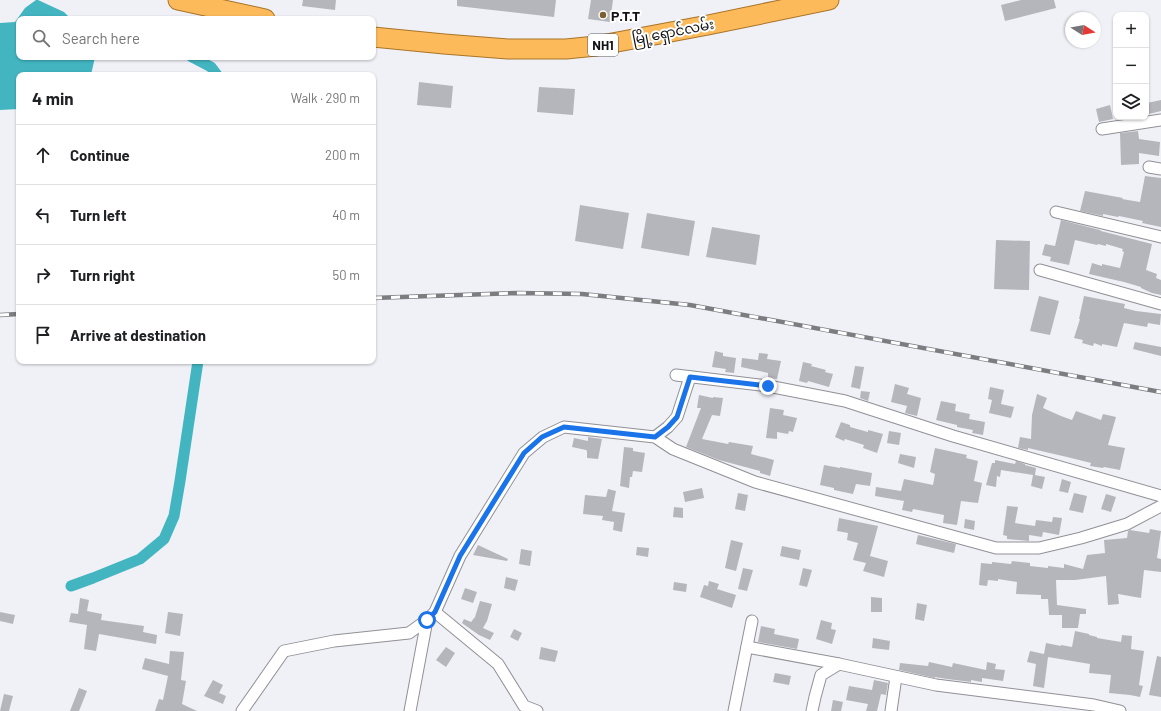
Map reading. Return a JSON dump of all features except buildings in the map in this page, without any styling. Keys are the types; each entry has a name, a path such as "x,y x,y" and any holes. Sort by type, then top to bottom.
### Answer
{"highway":[{"path":"178,0 211,3 255,16"},
{"name":"မြို့ရှောင်လမ်း","path":"376,37 508,49 566,49 596,46 829,0"}],"street":[{"path":"1102,129 1161,120"},
{"path":"1149,167 1161,169"},
{"path":"1056,212 1161,237"},
{"path":"1040,270 1161,304"},
{"path":"676,375 768,386 845,401 953,436 1161,496"},
{"path":"655,437 668,427 677,417 690,377"},
{"path":"242,711 284,651 334,641 409,633 427,620 435,612 460,556 524,453 542,437 564,427 655,437 672,449 755,482 996,548 1039,548 1081,538 1127,524 1161,506"},
{"path":"435,612 498,664 524,706 535,711"},
{"path":"410,711 427,620"},
{"path":"734,711 752,621"},
{"path":"747,646 936,685 1094,705 1120,711"},
{"path":"812,711 821,675 839,664"},
{"path":"891,711 896,677"}],"water":[{"path":"38,0 64,12 68,16 19,16 25,8"},
{"path":"16,21 16,60 94,60 92,72 16,72 16,109 0,110 0,23 15,22"}],"waterway":[{"path":"198,60 211,67 215,72"},
{"path":"71,586 140,559 164,539 174,516 198,364"}],"railway":[{"path":"376,298 518,293 582,294 690,305 1161,392"},
{"path":"0,315 16,314"}],"place":[{"name":"P.T.T","path":"603,15"}],"route":[{"path":"427,620 435,612 460,556 524,453 542,437 564,427 655,437 668,427 677,417 690,377 768,386"}]}
